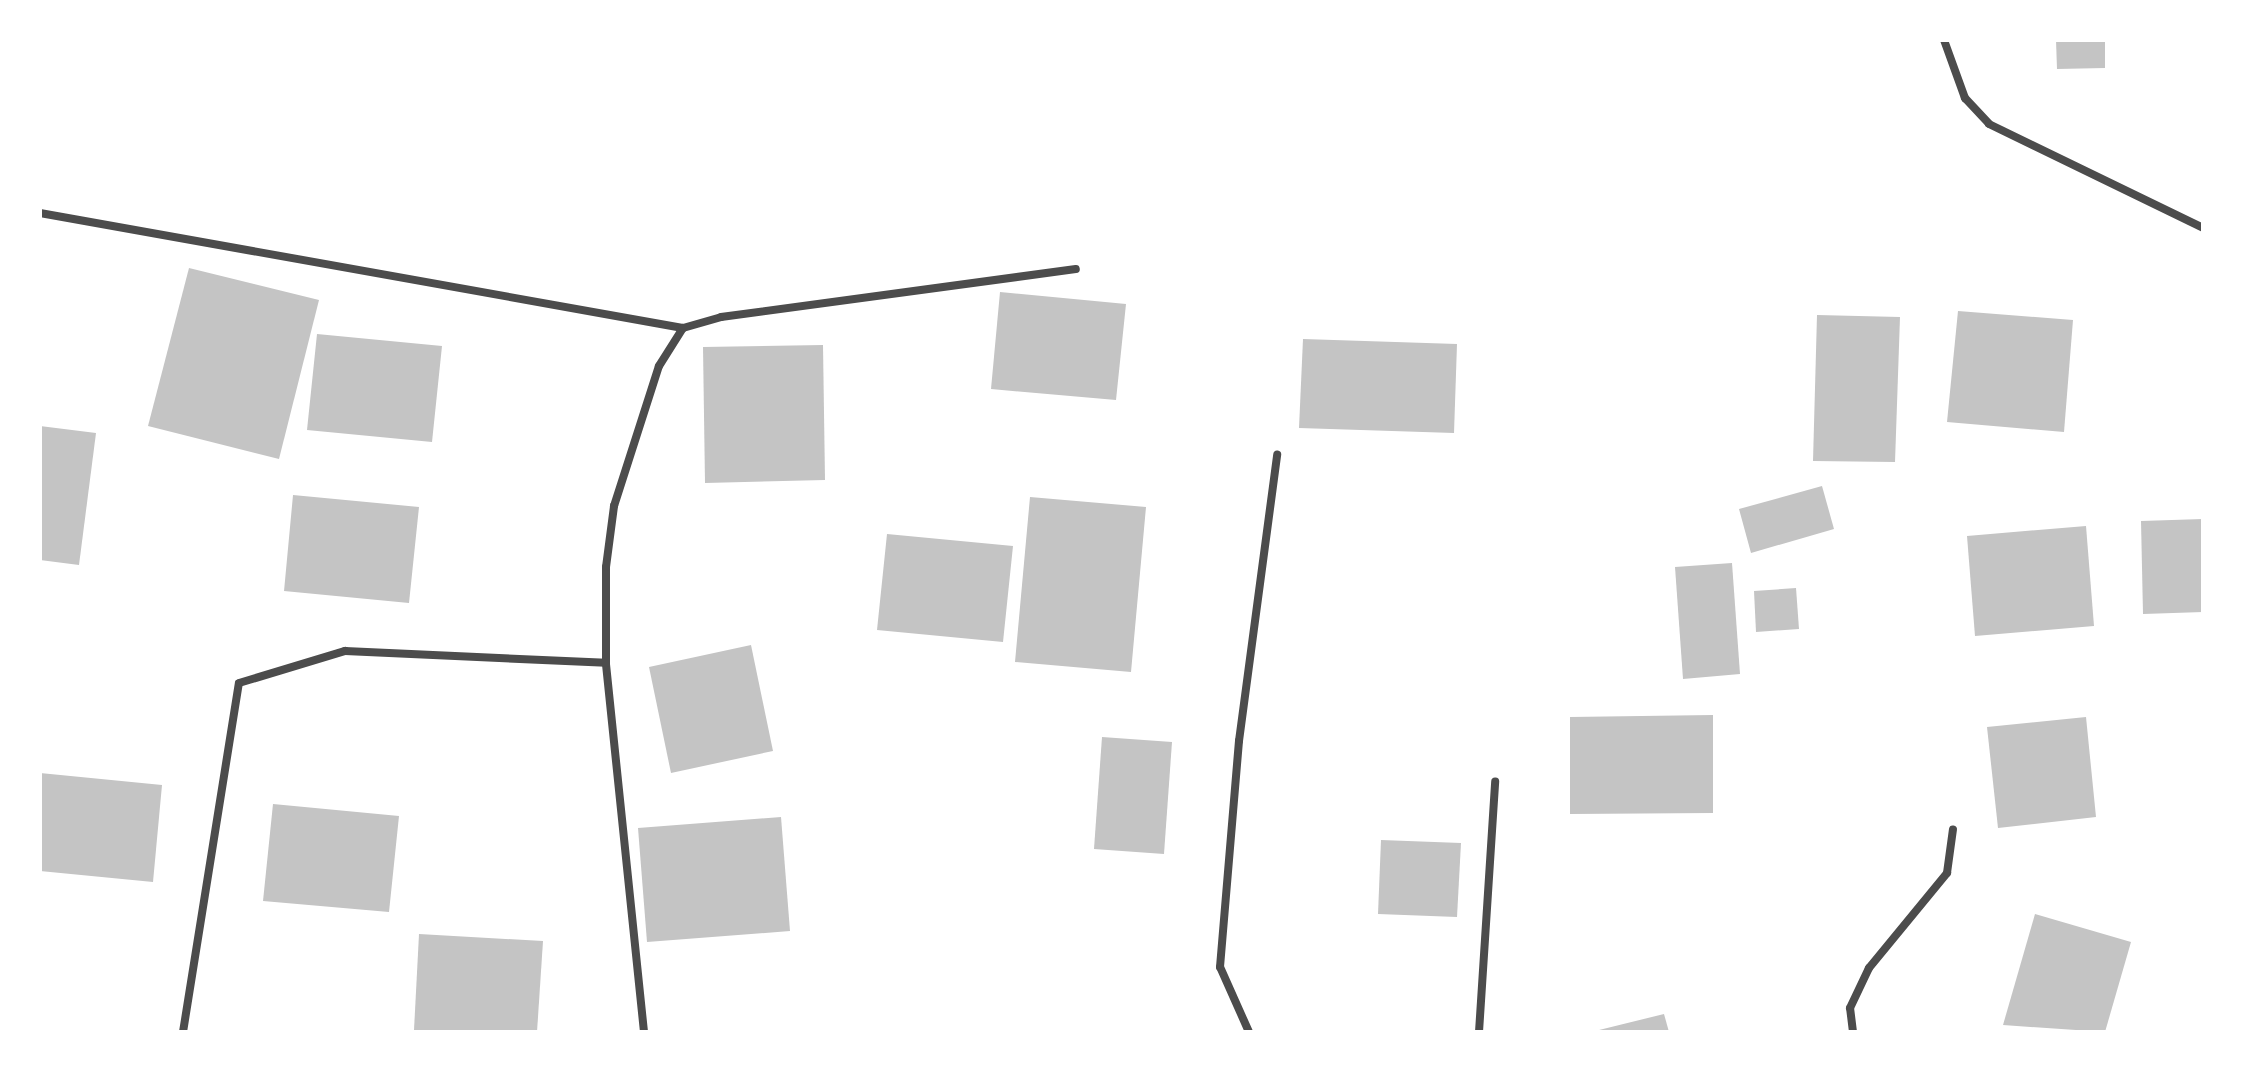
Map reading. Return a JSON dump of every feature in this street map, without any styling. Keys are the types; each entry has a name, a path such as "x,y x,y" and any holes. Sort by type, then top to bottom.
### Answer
{"street":[{"path":"1944,40 1965,98 1989,124 2203,228"},
{"path":"40,213 683,328 1076,269"},
{"path":"644,1032 606,663 606,567 614,506 659,366 683,328"},
{"path":"1249,1032 1220,967 1239,741 1277,455"},
{"path":"183,1032 239,683 345,651 606,663"},
{"path":"1479,1032 1495,782"},
{"path":"1853,1032 1850,1008 1869,968 1947,873 1953,829"}],"building":[{"path":"2056,40 2105,40 2105,68 2057,69"},
{"path":"189,268 319,300 279,459 148,426"},
{"path":"1000,292 1126,304 1116,400 991,389"},
{"path":"1958,311 2073,320 2064,432 1947,422"},
{"path":"1817,315 1900,317 1895,462 1813,461"},
{"path":"317,334 442,346 432,442 307,430"},
{"path":"1303,339 1457,344 1454,433 1299,428"},
{"path":"823,345 825,480 705,483 703,347"},
{"path":"40,426 96,433 79,565 40,560"},
{"path":"1822,486 1834,529 1751,553 1739,509"},
{"path":"293,495 419,507 409,603 284,591"},
{"path":"1030,497 1146,507 1131,672 1015,662"},
{"path":"2203,519 2203,612 2143,614 2141,521"},
{"path":"2086,526 2094,626 1975,636 1967,536"},
{"path":"887,534 1013,546 1003,642 877,630"},
{"path":"1732,563 1740,674 1683,679 1675,567"},
{"path":"1796,588 1799,629 1756,632 1754,591"},
{"path":"751,645 773,751 671,773 649,667"},
{"path":"1713,715 1713,813 1570,814 1570,717"},
{"path":"2086,717 2096,817 1998,828 1987,727"},
{"path":"1102,737 1172,742 1164,854 1094,849"},
{"path":"40,773 162,785 153,882 40,871"},
{"path":"273,804 399,816 389,912 263,901"},
{"path":"781,817 790,931 647,942 638,828"},
{"path":"1381,840 1461,843 1457,917 1378,914"},
{"path":"2035,914 2131,942 2105,1032 2003,1025"},
{"path":"419,934 543,941 537,1032 414,1030"},
{"path":"1664,1014 1669,1032 1595,1032 1595,1031"}]}
